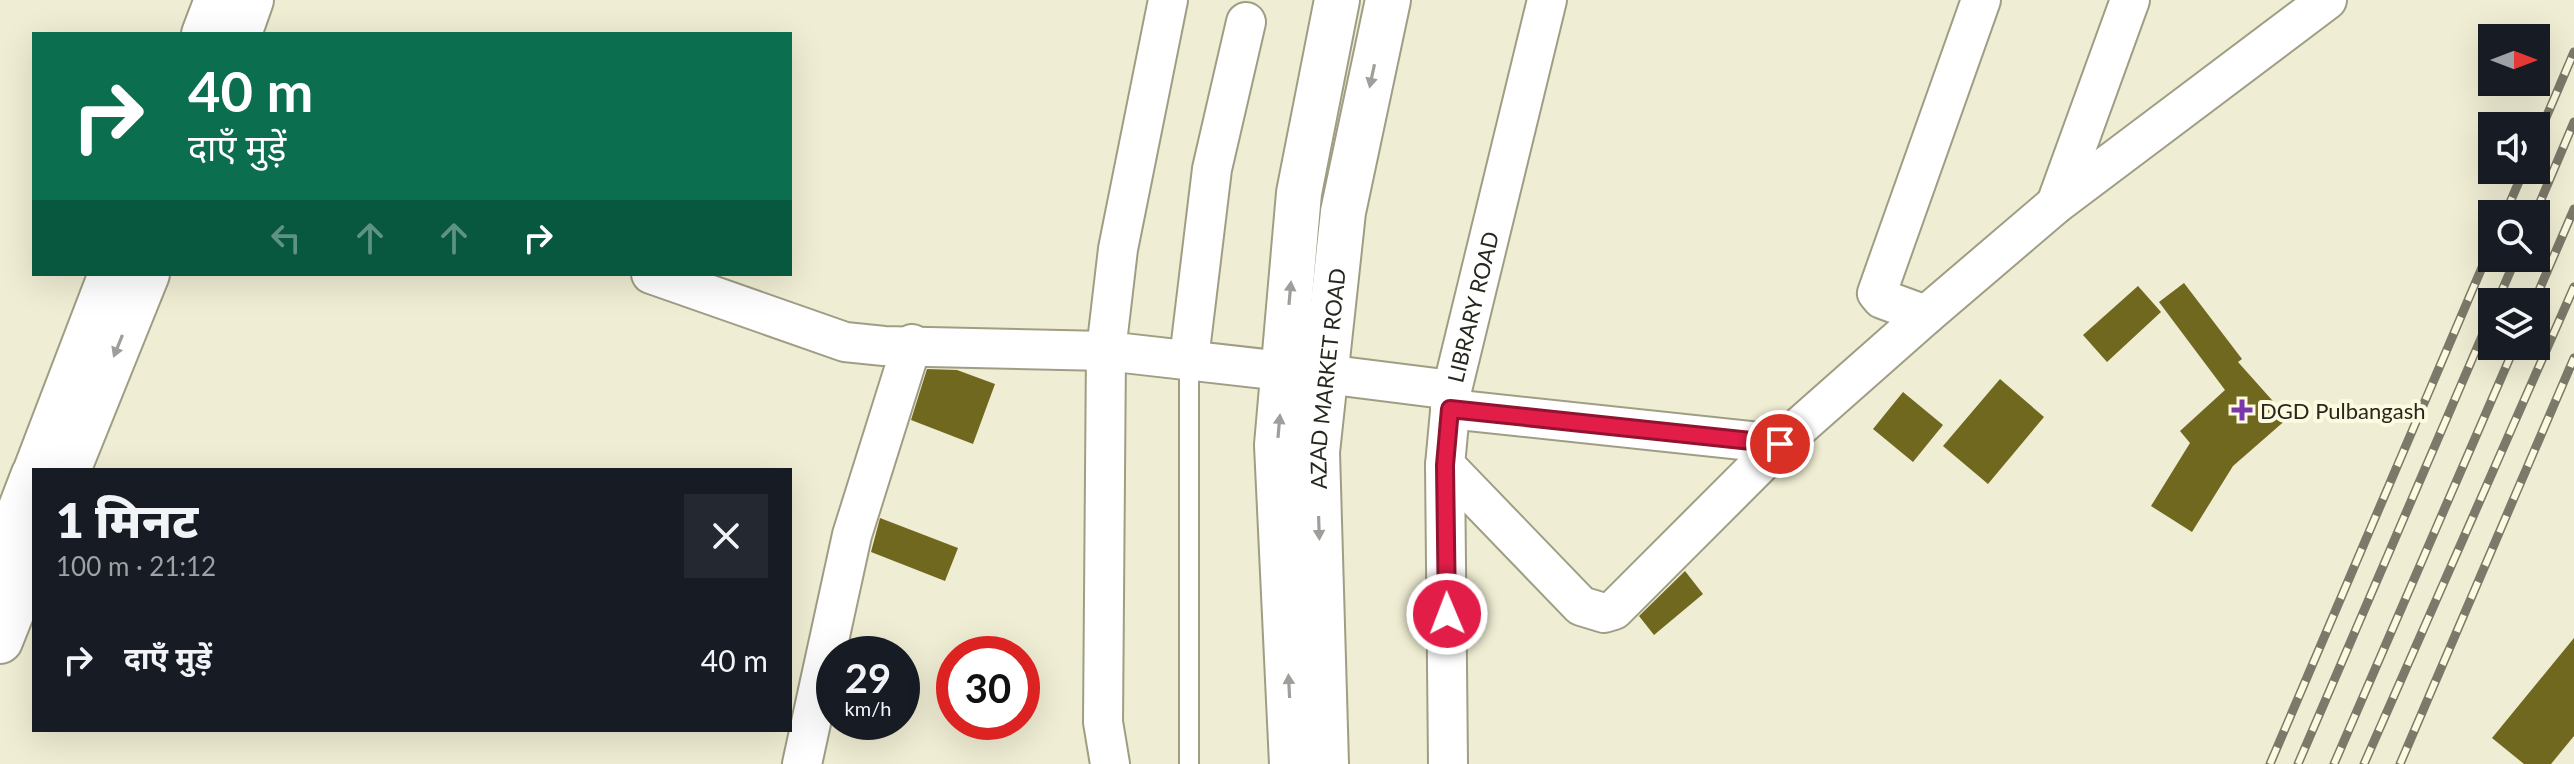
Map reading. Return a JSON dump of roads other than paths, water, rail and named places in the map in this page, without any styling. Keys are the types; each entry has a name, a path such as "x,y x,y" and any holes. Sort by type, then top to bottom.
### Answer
{"main road":[{"path":"205,32 217,0"},
{"path":"240,32 251,0"},
{"name":"AZAD MARKET ROAD","path":"1326,764 1317,452 1304,373 1299,193 1337,0"},
{"name":"AZAD MARKET ROAD","path":"1292,764 1277,445 1304,373 1343,212 1388,0"},
{"path":"37,468 110,276"},
{"path":"69,468 146,276"},
{"path":"0,562 32,480"},
{"path":"0,641 32,561"}],"street":[{"path":"1110,764 1103,722 1106,351 1123,220 1168,0"},
{"name":"LIBRARY ROAD","path":"1448,764 1445,465 1451,399 1547,0"},
{"path":"1926,315 1882,299 1877,293 1981,0"},
{"path":"2056,204 2130,0"},
{"path":"1445,465 1581,606 1604,613 1622,602 1780,444 2056,204 2327,0"},
{"path":"1189,359 1212,169 1246,22"},
{"path":"657,276 830,338 884,346 912,344 1106,351 1189,359 1304,373 1451,399 1780,444"},
{"path":"802,764 852,535 912,344"}],"lane":[{"path":"1189,359 1189,764"}],"railway":[{"path":"2548,112 2574,52"},
{"path":"2541,200 2574,122"},
{"path":"2511,200 2518,184"},
{"path":"2540,288 2574,209"},
{"path":"2270,764 2480,272"},
{"path":"2503,288 2510,272"},
{"path":"2364,764 2574,287"},
{"path":"2298,764 2478,346"},
{"path":"2400,764 2574,358"},
{"path":"2334,764 2509,360"}],"place":[{"name":"DGD Pulbangash","path":"2242,410"}]}
